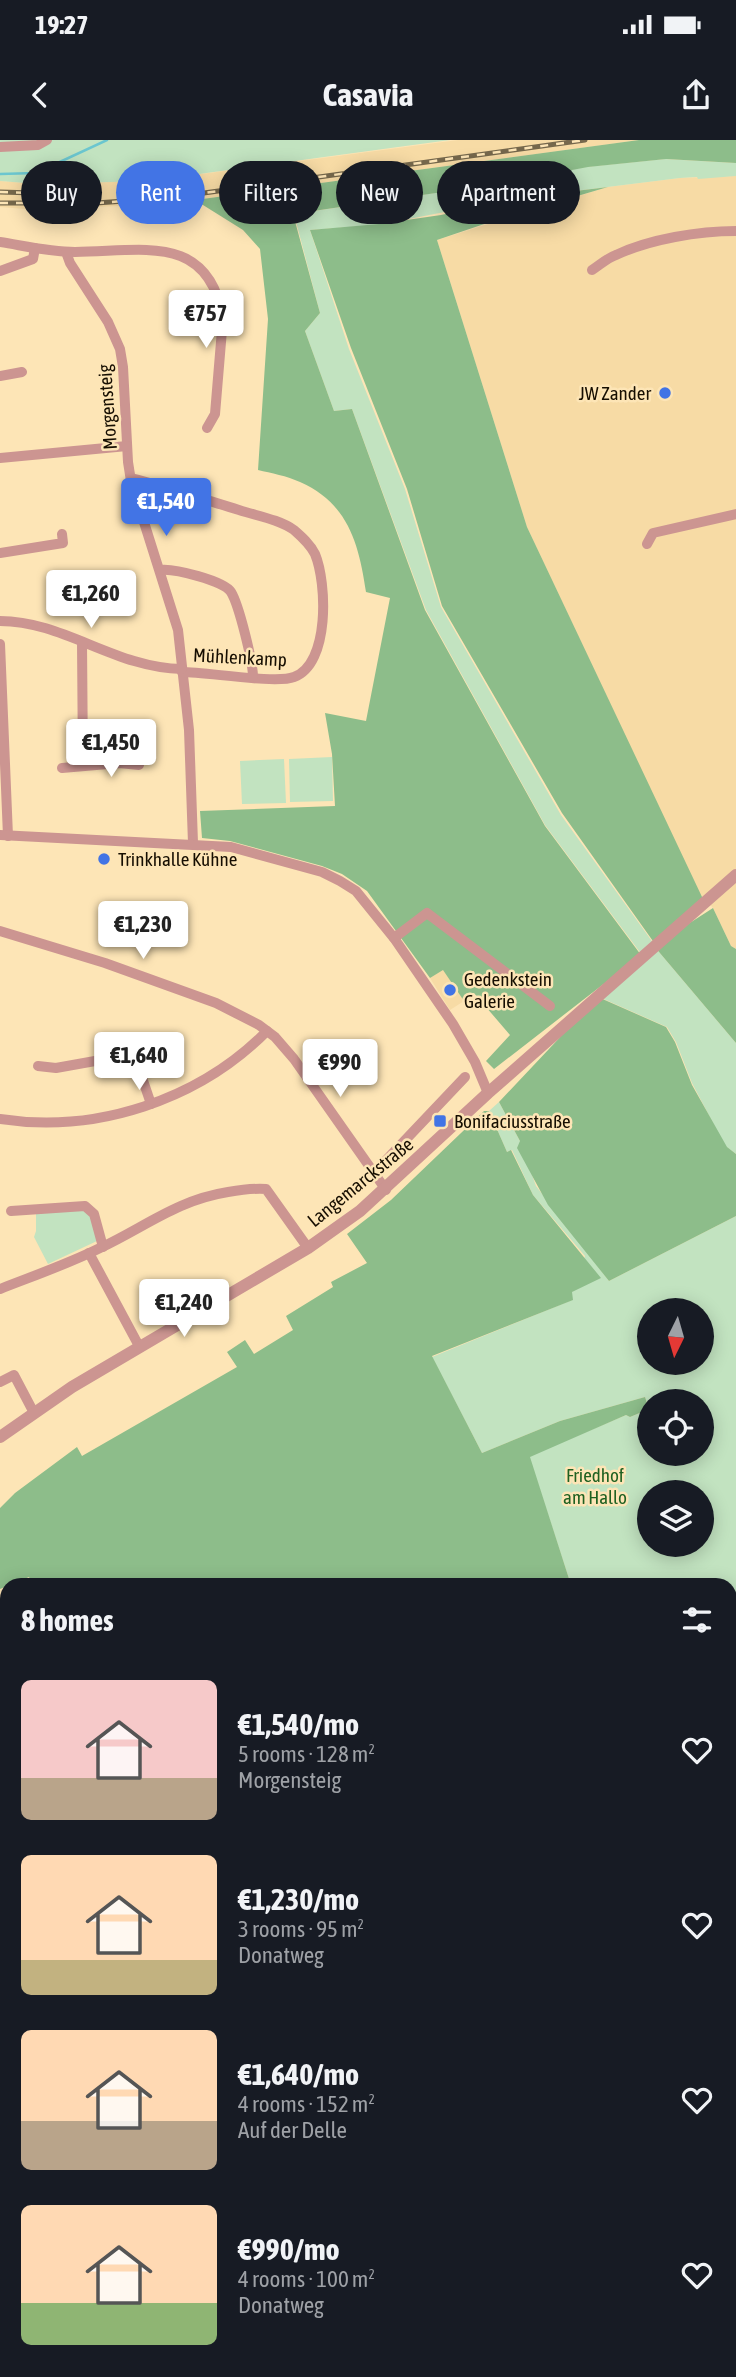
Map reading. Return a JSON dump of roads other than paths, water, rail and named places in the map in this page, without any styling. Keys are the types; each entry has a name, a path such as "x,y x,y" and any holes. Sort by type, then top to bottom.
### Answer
{"street":[{"path":"0,147 38,145 47,140"},
{"path":"592,270 615,255 666,239 698,233 736,231"},
{"path":"0,242 66,252 167,251 190,261 211,282 220,304 223,329 215,414 208,428"},
{"path":"0,271 33,259 35,248"},
{"name":"Morgensteig","path":"66,252 73,269 108,322 120,349 131,478 178,630 190,730 193,843"},
{"path":"0,376 22,372"},
{"path":"0,458 127,446"},
{"name":"Mühlenkamp","path":"0,621 30,623 138,664 285,679 293,678 310,666 320,636 323,602 320,570 305,540 284,524 131,478"},
{"path":"648,544 653,533 736,514"},
{"path":"0,553 63,543 62,534"},
{"path":"160,570 176,570 223,586 231,592 253,677"},
{"path":"0,643 4,835 231,847 341,881 356,891 394,938 453,1024 475,1062 488,1093"},
{"path":"82,643 83,766"},
{"path":"62,768 119,763 139,765"},
{"name":"Langemarckstraße","path":"0,1437 139,1346 308,1248 351,1219 386,1190 488,1093 736,875"},
{"path":"394,938 427,913 550,1006"},
{"path":"0,931 105,963 216,1003 250,1019 267,1031 294,1059 386,1190"},
{"path":"0,1119 34,1123 81,1120 114,1115 151,1104 205,1080 240,1056 267,1031"},
{"path":"38,1066 56,1068 134,1054 151,1104"},
{"name":"Langemarckstraße","path":"374,1173 465,1077"},
{"path":"0,1289 89,1253 155,1217 195,1199 258,1188 265,1189 274,1199 308,1248"},
{"path":"11,1211 85,1206 94,1214 107,1244"},
{"path":"89,1253 139,1346"},
{"path":"0,1382 14,1375 34,1413"}],"waterway":[{"path":"0,174 36,173 107,140"}],"railway":[{"path":"0,203 96,203 168,198 585,140"},
{"path":"0,192 21,193"}],"place":[{"name":"JW Zander","path":"665,393"},
{"name":"Trinkhalle Kühne","path":"104,859"},
{"name":"Gedenkstein Galerie","path":"450,990"},
{"name":"Bonifaciusstraße","path":"440,1121"}],"park label":[{"name":"Friedhof am Hallo","path":"595,1486"}]}
